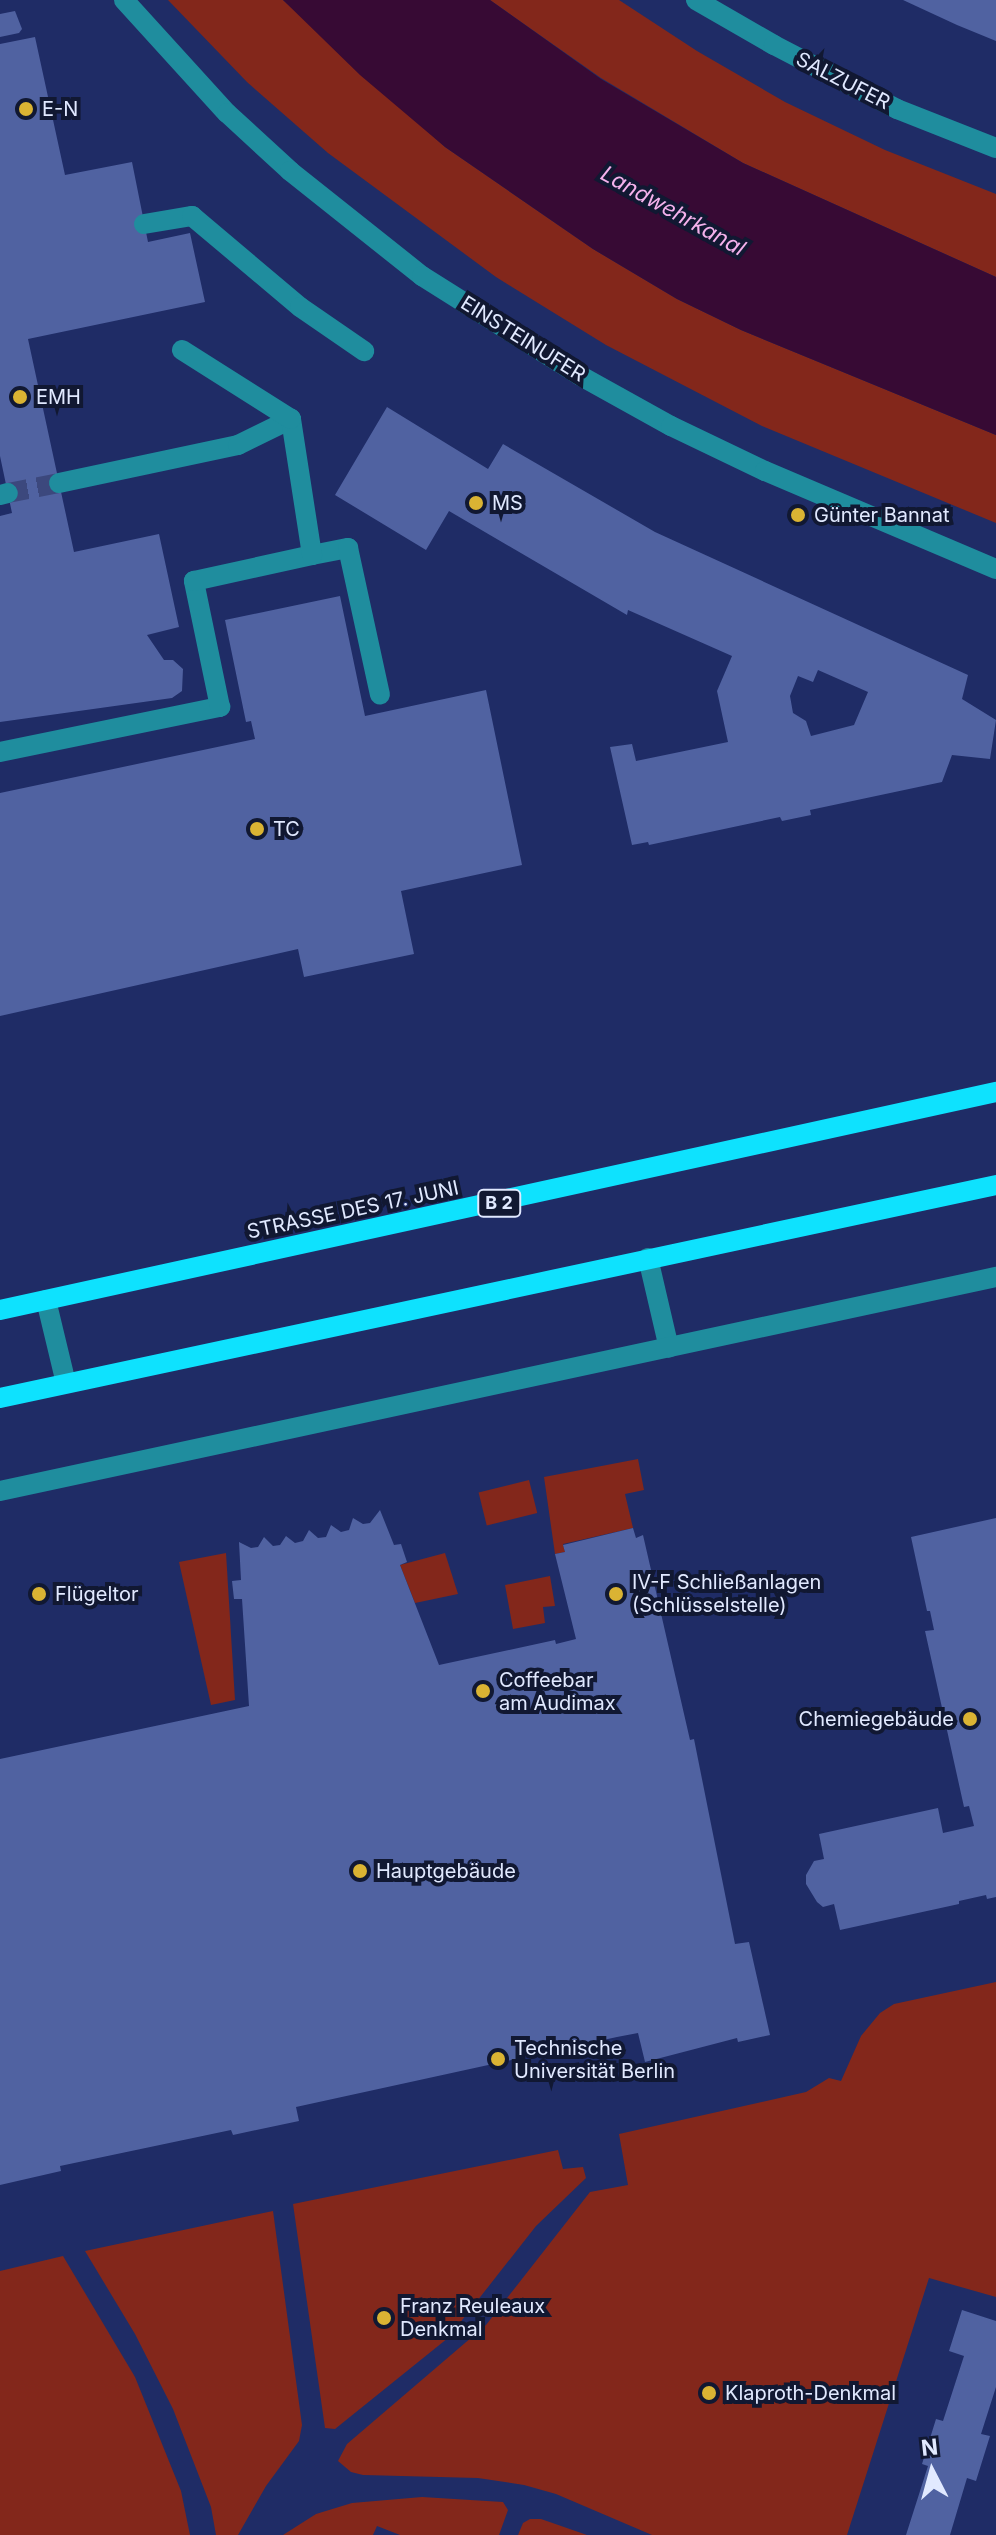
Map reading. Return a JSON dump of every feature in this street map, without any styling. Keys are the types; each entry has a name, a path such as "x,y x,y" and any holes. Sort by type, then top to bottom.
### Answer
{"main road":[{"name":"STRASSE DES 17. JUNI","path":"0,1310 996,1092"},
{"path":"0,1398 996,1185"}],"street":[{"name":"EINSTEINUFER","path":"124,0 227,113 290,171 422,276 579,375 671,426 765,471 996,569"},
{"name":"SALZUFER","path":"696,0 897,109 996,148"},
{"path":"144,224 192,216 300,307 364,351"},
{"path":"182,350 291,419 312,555"},
{"path":"59,483 238,445 291,419"},
{"path":"0,752 220,707 194,581 348,548 380,695"},
{"path":"648,1258 669,1348"},
{"path":"0,1491 996,1277"},
{"path":"46,1300 66,1383"}],"shaded area":[{"path":"168,0 283,0 445,147 593,249 677,299 741,330 996,435 996,523 762,426 606,345 496,277 328,153 247,82"},
{"path":"490,0 619,0 697,51 785,102 885,150 996,194 996,277 743,163 601,78"},
{"path":"638,1459 644,1490 625,1494 633,1528 563,1544 565,1552 555,1554 544,1477"},
{"path":"529,1480 537,1513 487,1526 479,1493"},
{"path":"226,1553 235,1700 211,1705 179,1562"},
{"path":"445,1553 458,1594 415,1603 400,1565"},
{"path":"550,1576 555,1606 543,1607 545,1623 513,1629 505,1585"},
{"path":"996,1982 996,2297 929,2278 847,2535 652,2535 556,2494 524,2485 478,2478 363,2475 351,2472 338,2461 347,2444 486,2325 590,2192 628,2185 619,2134 806,2092 829,2078 841,2081 861,2036 880,2013 894,2004"},
{"path":"558,2150 563,2169 583,2167 586,2178 536,2226 448,2338 335,2429 325,2428 293,2204"},
{"path":"273,2211 302,2425 299,2441 266,2486 238,2535 216,2535 211,2507 173,2409 135,2334 85,2251"},
{"path":"63,2256 135,2377 181,2491 190,2535 0,2535 0,2271"},
{"path":"422,2497 503,2502 508,2510 499,2535 400,2535 377,2526 373,2535 283,2535 316,2514 352,2503"},
{"path":"541,2519 587,2535 518,2535 523,2523"}],"water":[{"name":"Landwehrkanal","path":"283,0 490,0 601,79 743,163 996,277 996,435 741,330 677,299 593,249 445,147 360,75"}],"building":[{"path":"903,0 996,0 996,41 957,25"},
{"path":"15,11 22,29 19,33 0,37 0,14"},
{"name":"EMH","path":"35,37 65,175 132,162 148,242 190,233 205,302 28,339 74,552 159,534 179,627 147,635 164,660 173,660 183,669 182,691 172,698 0,722 0,516 12,513 0,456 0,44"},
{"path":"387,407 488,469 503,444 655,532 968,675 962,699 996,720 990,759 952,755 942,782 810,810 811,815 782,821 780,817 649,845 648,842 632,845 610,747 632,744 636,761 728,742 717,691 732,656 628,610 627,615 449,511 426,550 335,495","holes":["818,670 868,692 854,725 811,736 806,721 793,713 790,696 798,676 813,682"]},
{"name":"TC","path":"340,596 365,716 486,690 522,865 401,891 414,954 304,977 298,949 0,1016 0,793 255,739 251,721 246,722 225,620"},
{"name":"Hauptgebäude","path":"380,1510 394,1545 401,1544 407,1562 400,1565 439,1665 555,1640 556,1644 576,1639 555,1554 565,1552 563,1545 633,1528 636,1538 643,1535 690,1740 694,1739 735,1944 749,1942 770,2035 738,2042 737,2038 645,2062 638,2033 617,2037 296,2107 299,2121 233,2135 231,2130 60,2166 61,2171 0,2185 0,1759 249,1706 242,1599 234,1599 232,1581 241,1580 239,1542 251,1548 258,1547 264,1537 273,1546 280,1545 286,1536 295,1543 303,1541 309,1530 318,1538 326,1537 331,1525 341,1532 349,1530 353,1518 363,1524 370,1523"},
{"name":"Chemiegebäude","path":"996,1518 996,1897 987,1899 986,1895 959,1901 959,1904 840,1930 834,1904 823,1907 806,1884 806,1875 814,1861 824,1859 819,1834 938,1808 943,1833 974,1826 969,1806 964,1807 925,1631 934,1630 911,1537"},
{"path":"962,2310 996,2321 996,2387 981,2434 990,2436 976,2481 967,2478 950,2535 906,2535 928,2466 922,2464 936,2419 943,2421 964,2356 949,2351"}],"tunnel":[{"path":"8,493 59,483"}],"place":[{"name":"E-N","path":"26,109"},
{"name":"EMH","path":"20,397"},
{"name":"MS","path":"476,503"},
{"name":"Günter Bannat","path":"798,515"},
{"name":"TC","path":"257,829"},
{"name":"Flügeltor","path":"39,1594"},
{"name":"IV-F Schließanlagen (Schlüsselstelle)","path":"616,1594"},
{"name":"Coffeebar am Audimax","path":"483,1691"},
{"name":"Chemiegebäude","path":"970,1719"},
{"name":"Hauptgebäude","path":"360,1871"},
{"name":"Technische Universität Berlin","path":"498,2059"},
{"name":"Franz Reuleaux Denkmal","path":"384,2318"},
{"name":"Klaproth-Denkmal","path":"709,2393"}]}
